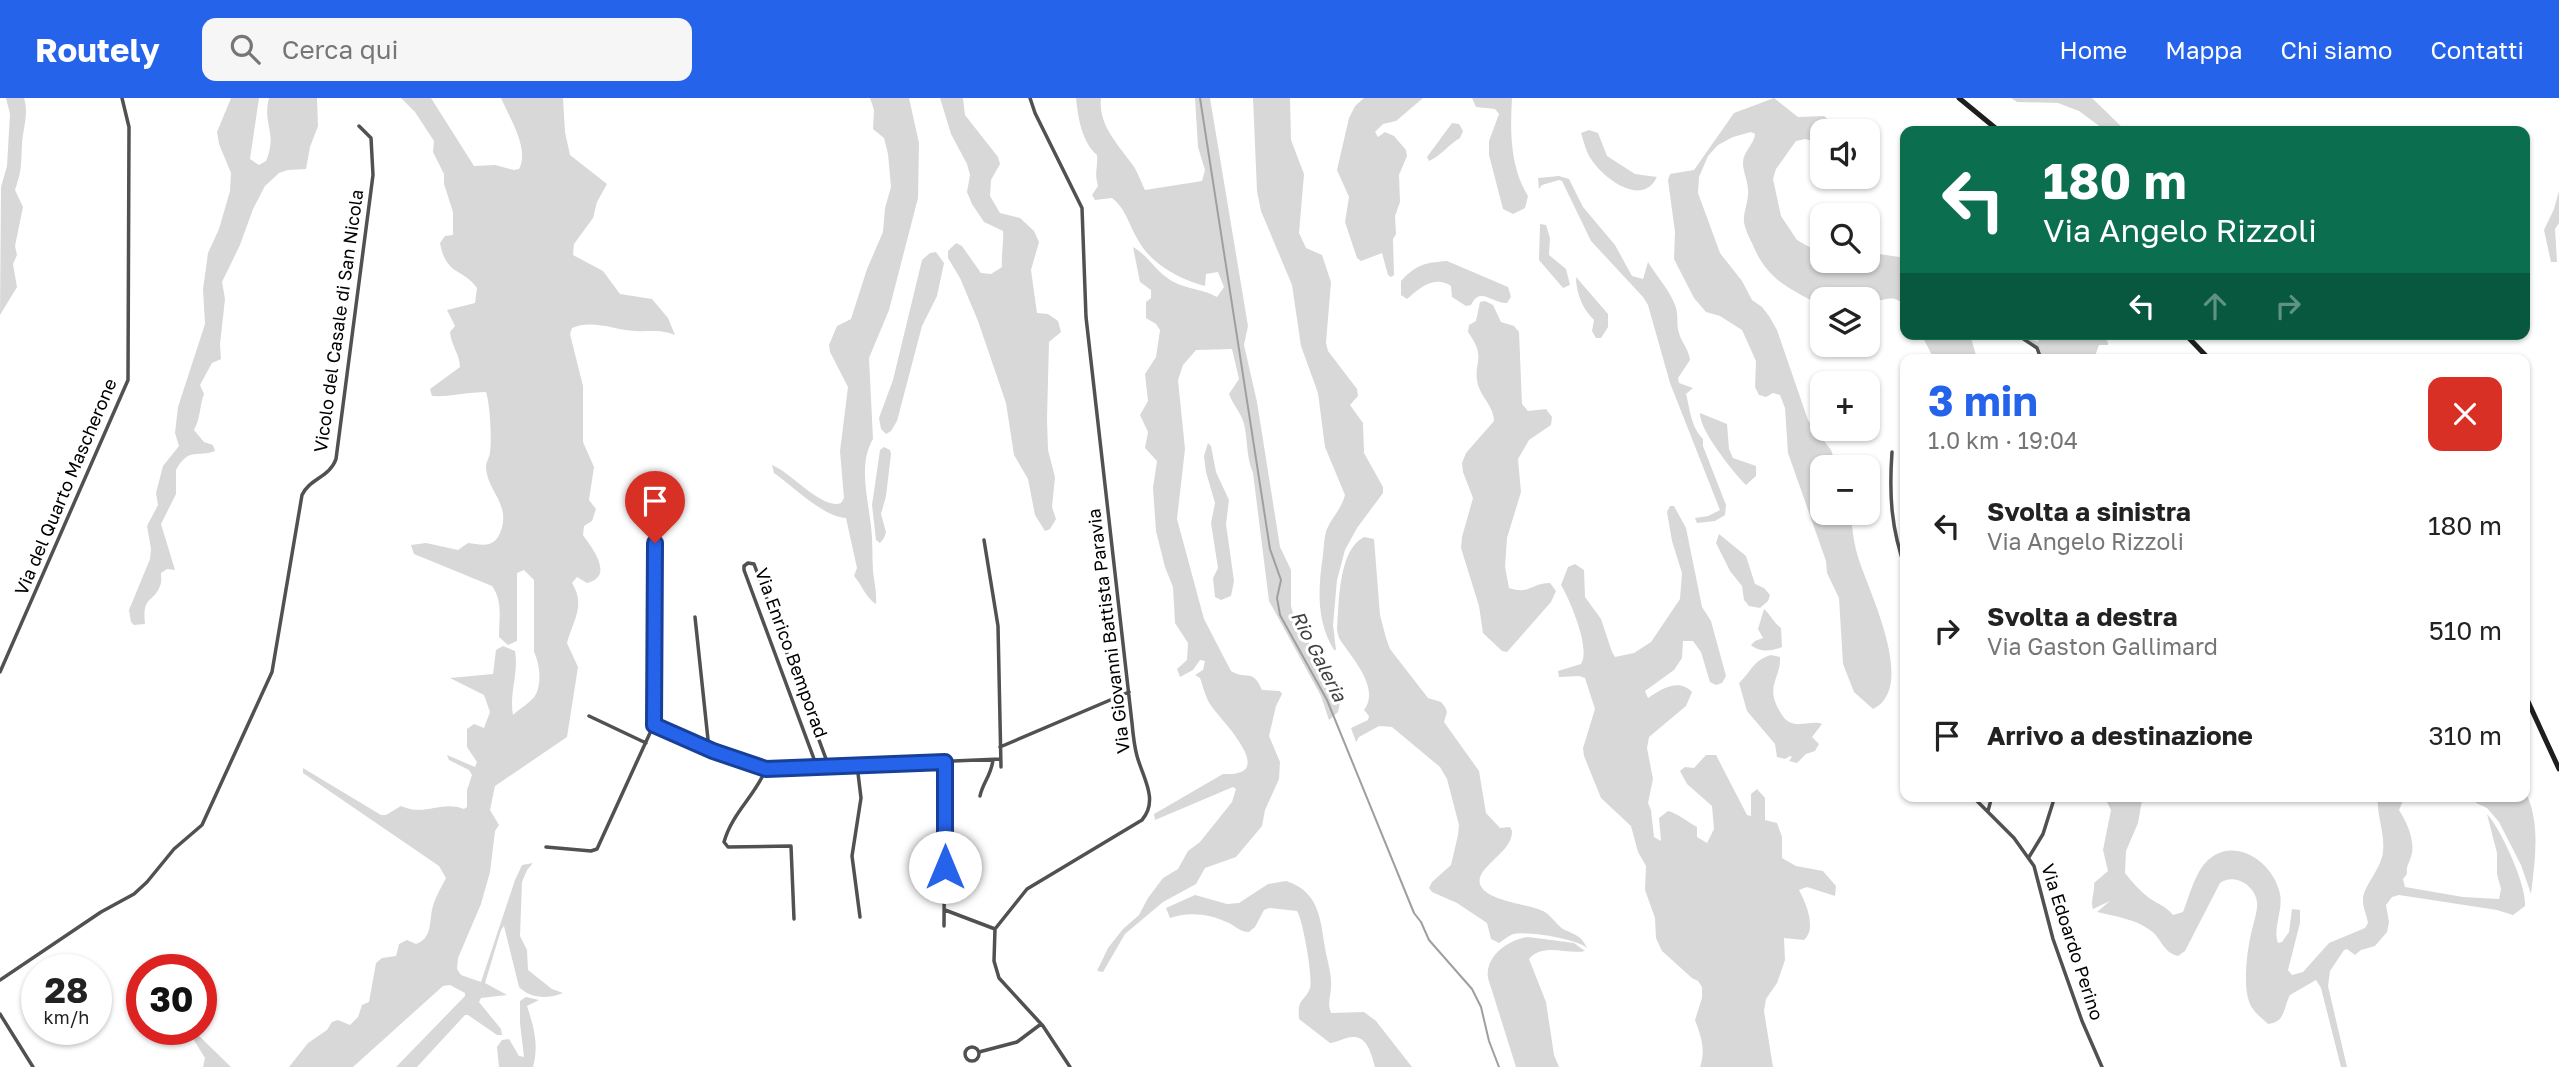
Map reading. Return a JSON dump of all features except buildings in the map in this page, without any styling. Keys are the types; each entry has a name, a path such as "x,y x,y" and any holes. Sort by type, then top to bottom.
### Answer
{"street":[{"name":"Via del Quarto Mascherone","path":"0,672 128,380 130,127 122,98"},
{"name":"Via Giovanni Battista Paravia","path":"995,929 1027,890 1139,823 1147,814 1151,799 1135,745 1086,317 1082,208 1030,98"},
{"path":"1959,98 1993,126"},
{"name":"Vicolo del Casale di San Nicola","path":"0,980 101,912 139,890 174,849 199,829 266,689 276,655 302,495 307,486 330,470 335,459 373,175 371,138 359,126"},
{"path":"2025,340 2037,348 2039,354"},
{"path":"2191,340 2204,354"},
{"path":"1892,452 1890,487 1894,534 1900,552"},
{"path":"984,540 998,626 1001,767"},
{"path":"546,847 591,851 597,849 654,725 655,543"},
{"name":"Via Enrico Bemporad","path":"817,767 744,570 748,563 754,564 829,767"},
{"path":"695,617 709,749"},
{"path":"1000,747 1129,692"},
{"path":"2530,706 2559,769"},
{"path":"589,716 646,743"},
{"path":"654,725 709,749 766,769 1000,759"},
{"path":"980,796 982,788 990,779 993,760"},
{"path":"944,926 945,762"},
{"path":"857,765 861,798 852,856 860,917"},
{"path":"766,769 761,781 731,823 725,844 728,847 792,846 793,919"},
{"name":"Via Edoardo Perino","path":"1978,802 2029,857 2037,873 2050,932 2102,1067"},
{"path":"1988,811 1990,802"},
{"path":"2029,857 2043,834 2053,802"},
{"path":"944,910 995,929 994,961 999,978 1041,1024 1070,1067"},
{"path":"0,1014 33,1067"},
{"path":"979,1052 1017,1042 1041,1024"},
{"path":"977,1067 973,1061 965,1058 965,1050 973,1046 979,1052"},
{"path":"973,1061 978,1058 979,1052"}],"shaded area":[{"path":"6,98 24,98 26,115 21,167 15,190 23,207 15,246 17,255 13,264 17,287 0,315 1,187 7,166 10,114"},
{"path":"231,98 259,98 250,159 259,165 266,161 271,143 267,115 269,98 317,98 318,126 306,169 279,173 265,186 222,282 225,299 221,359 212,363 200,385 204,394 194,430 204,442 213,445 215,451 190,455 176,470 176,494 161,524 175,570 167,569 161,573 160,586 145,608 145,624 134,625 129,610 150,559 147,526 158,505 156,493 163,466 179,446 175,433 178,407 205,324 203,289 208,253 219,229 230,191 231,173 217,132"},
{"path":"401,98 431,98 474,166 495,165 514,170 519,169 522,152 517,133 501,98 563,98 565,132 570,155 607,184 597,202 593,218 574,244 573,255 603,271 620,294 652,299 668,318 675,335 595,325 572,328 570,334 583,386 583,442 594,467 589,500 596,509 592,521 584,526 583,535 599,561 599,574 587,583 577,577 572,583 578,606 567,643 578,667 567,737 495,786 490,810 499,825 495,831 490,872 481,904 458,958 457,969 461,975 481,982 515,880 522,865 533,863 522,882 520,936 527,950 528,970 552,989 563,993 540,997 519,987 504,926 485,983 507,995 481,998 479,1002 501,1029 502,1035 497,1035 465,1015 417,1067 396,1067 465,996 465,993 450,985 443,986 353,1067 289,1067 308,1043 327,1030 332,1022 338,1020 350,1025 358,1017 362,1005 369,1002 376,963 382,958 396,956 399,944 407,940 416,944 425,938 434,902 446,878 439,866 303,773 303,768 381,815 401,806 418,810 448,806 464,809 467,807 467,790 472,775 469,770 449,760 447,755 475,767 477,762 467,747 467,729 474,724 484,728 490,712 484,695 450,678 493,674 496,650 503,646 515,651 513,715 535,696 539,680 538,662 534,652 534,580 524,570 517,573 517,641 508,645 499,637 499,604 492,586 414,554 411,545 426,543 458,550 468,543 491,543 500,533 503,514 487,476 491,439 486,392 432,396 430,389 460,367 450,332 455,326 447,310 475,303 477,288 446,261 443,254 440,243 445,236 453,235 453,212 444,184 444,174 433,152 434,141 415,112"},
{"path":"870,98 909,98 919,143 918,198 889,310 869,358 873,439 866,459 865,482 872,532 876,604 854,576 857,568 846,518 828,512 808,500 774,473 772,465 825,501 841,503 844,498 840,451 848,387 829,345 837,326 851,319 867,269 883,232 885,208 891,187 888,154 884,138 873,129 874,110"},
{"path":"940,98 963,98 965,115 998,157 1000,164 991,180 990,196 1000,213 1020,218 1034,231 1039,242 1031,270 1037,313 1048,314 1058,321 1061,332 1049,342 1048,450 1055,477 1052,507 1056,519 1050,529 1045,531 1035,515 1028,479 1014,455 1006,403 978,321 960,278 948,258 948,251 956,243 962,246 981,273 991,274 1002,267 1003,231 984,222 972,204 967,192 970,175 967,164 951,134"},
{"path":"1076,98 1101,98 1106,125 1134,167 1145,190 1202,181 1205,170 1198,147 1195,98 1210,98 1248,326 1244,345 1257,402 1280,547 1291,570 1291,606 1297,627 1339,683 1341,698 1338,712 1329,720 1321,696 1269,601 1244,424 1229,394 1239,379 1232,349 1196,350 1183,365 1178,380 1185,449 1177,519 1204,619 1231,671 1252,677 1262,690 1280,691 1282,694 1276,706 1269,736 1280,762 1279,779 1265,810 1262,826 1236,857 1205,868 1196,884 1163,902 1125,934 1103,972 1097,971 1108,948 1139,915 1163,878 1178,869 1188,851 1200,842 1232,802 1236,789 1233,787 1155,820 1154,814 1223,774 1240,773 1247,767 1247,757 1234,734 1210,704 1200,678 1195,675 1203,670 1205,661 1200,660 1193,670 1180,677 1177,669 1187,660 1188,643 1175,623 1173,587 1156,531 1153,488 1157,461 1145,448 1148,432 1140,415 1148,401 1145,374 1156,357 1160,330 1146,318 1146,302 1151,298 1151,290 1140,282 1133,247 1166,277 1178,284 1217,297 1224,287 1218,272 1206,274 1205,286 1185,279 1158,263 1144,249 1117,202 1112,198 1095,200 1092,195 1098,186 1097,155 1084,137"},
{"path":"1253,98 1290,98 1291,140 1304,174 1299,233 1306,248 1322,255 1331,282 1326,343 1328,351 1357,389 1358,396 1350,405 1363,423 1364,453 1383,487 1383,493 1357,528 1345,550 1337,580 1333,625 1336,650 1328,639 1321,616 1320,580 1326,532 1345,495 1325,447 1318,393 1301,346 1292,285 1261,211 1257,191"},
{"path":"1364,98 1423,98 1396,121 1383,124 1375,132 1378,137 1385,132 1394,136 1406,150 1407,156 1399,175 1400,202 1395,216 1394,275 1391,277 1388,275 1382,253 1361,261 1357,258 1345,222 1349,197 1337,170 1349,118 1355,106"},
{"path":"1472,98 1512,98 1511,136 1515,161 1528,196 1525,208 1513,214 1503,209 1489,155 1489,141 1499,114 1495,109 1476,107"},
{"path":"1774,98 1798,117 1824,116 1827,119 1810,119 1810,140 1796,141 1776,169 1773,179 1781,216 1797,240 1810,247 1810,273 1880,273 1880,254 1900,257 1900,302 1893,299 1880,300 1880,287 1810,287 1810,299 1771,273 1758,255 1746,230 1744,218 1748,190 1743,163 1755,134 1751,132 1733,137 1718,145 1708,156 1699,177 1698,193 1720,253 1742,281 1752,300 1762,307 1777,330 1810,423 1810,441 1824,441 1833,455 1810,455 1810,516 1788,453 1785,408 1780,395 1759,395 1755,387 1756,361 1742,330 1720,316 1706,312 1694,298 1674,259 1675,232 1668,180 1670,174 1694,170 1734,113"},
{"path":"2011,98 2092,98 2121,126 2099,126 2079,111 2058,103 2017,102"},
{"path":"1452,123 1459,124 1463,131 1460,138 1429,161 1427,157"},
{"path":"1589,130 1598,133 1607,156 1635,174 1657,177 1650,186 1633,190 1623,187 1604,174 1585,147 1581,133"},
{"path":"1559,176 1569,179 1583,207 1615,245 1632,276 1643,279 1648,262 1672,299 1677,312 1679,333 1690,360 1678,378 1679,383 1693,388 1686,394 1692,418 1703,439 1703,446 1726,505 1725,515 1715,521 1697,523 1695,518 1720,510 1670,383 1648,305 1591,241 1562,181 1542,185 1539,189 1538,178"},
{"path":"2559,191 2559,223 2555,229 2557,262 2551,262 2544,230"},
{"path":"1540,224 1546,225 1550,238 1549,255 1566,269 1570,285 1563,288 1539,260"},
{"path":"936,252 944,263 937,296 922,326 897,421 886,434 881,429 879,418 893,380 922,260 930,253"},
{"path":"1447,261 1508,287 1511,297 1507,303 1482,296 1466,306 1452,297 1451,286 1439,282 1428,284 1407,299 1401,295 1401,281 1412,271 1427,264"},
{"path":"1576,277 1608,314 1608,327 1601,338 1596,338 1592,331 1594,320 1581,300"},
{"path":"1480,302 1493,305 1501,322 1514,326 1519,332 1522,404 1528,411 1546,409 1552,417 1551,425 1529,440 1518,459 1521,492 1507,538 1505,567 1509,588 1522,590 1550,583 1556,591 1551,602 1507,652 1502,651 1483,633 1479,606 1461,548 1473,498 1462,463 1466,453 1494,421 1492,411 1478,385 1477,349 1468,332 1469,325 1476,321"},
{"path":"1924,340 1972,340 1976,354 1931,354"},
{"path":"2027,340 2108,342 2108,345 2099,345 2096,354 2040,354 2038,347"},
{"path":"1700,413 1727,424 1729,449 1733,458 1756,466 1756,476 1746,485 1711,440"},
{"path":"1208,443 1216,472 1229,500 1226,524 1234,581 1231,596 1221,600 1215,597 1213,578 1218,568 1211,523 1215,503 1204,456"},
{"path":"884,447 890,450 891,454 881,514 886,532 880,543 876,540 872,505 880,450"},
{"path":"1670,506 1674,506 1686,528 1702,607 1711,621 1726,676 1722,683 1716,685 1710,682 1701,652 1693,641 1683,641 1682,658 1674,670 1645,691 1648,698 1664,688 1676,685 1692,692 1686,706 1649,737 1647,748 1653,779 1648,803 1654,837 1661,841 1659,818 1668,811 1697,827 1697,837 1707,843 1714,829 1712,806 1687,784 1680,771 1685,767 1694,768 1706,755 1716,755 1747,815 1751,816 1751,794 1757,789 1765,798 1765,820 1777,823 1782,837 1782,858 1796,866 1823,871 1836,886 1835,896 1807,887 1799,890 1807,909 1810,929 1804,940 1784,938 1785,960 1777,983 1766,999 1764,1011 1773,1067 1700,1067 1703,1049 1695,1020 1702,998 1702,987 1662,951 1656,938 1655,918 1645,890 1646,866 1638,852 1631,826 1601,798 1584,756 1583,748 1595,709 1585,678 1559,677 1558,671 1581,664 1583,657 1578,624 1561,585 1568,567 1575,564 1584,570 1585,597 1601,619 1615,657 1634,653 1651,642 1680,599 1682,573 1672,541 1667,512"},
{"path":"1813,525 1852,525 1857,554 1887,639 1891,662 1891,682 1885,698 1873,709 1854,692 1843,664 1839,598 1827,573 1826,561"},
{"path":"1719,534 1746,556 1755,584 1770,595 1760,608 1749,606 1744,600 1742,586 1730,571 1716,543"},
{"path":"1364,537 1374,539 1380,615 1390,649 1428,698 1441,702 1445,707 1447,712 1444,722 1479,771 1486,813 1500,828 1510,827 1512,831 1507,846 1483,872 1480,884 1484,890 1498,898 1543,911 1563,929 1580,938 1587,948 1552,936 1521,933 1499,943 1491,939 1487,923 1429,888 1451,865 1458,835 1459,825 1447,779 1440,767 1392,727 1379,726 1359,737 1356,742 1351,728 1368,720 1369,716 1364,710 1369,692 1357,663 1339,638 1338,606 1349,553"},
{"path":"1764,609 1781,628 1782,647 1775,650 1758,649 1751,645 1763,638 1758,629"},
{"path":"1771,655 1780,657 1773,694 1783,717 1795,724 1822,724 1812,737 1819,744 1815,751 1806,754 1797,763 1789,761 1792,757 1790,756 1785,759 1777,757 1775,744 1747,711 1739,683 1756,663"},
{"path":"2107,802 2142,802 2138,823 2126,851 2125,873 2149,898 2173,915 2183,912 2199,872 2212,857 2223,852 2246,853 2267,868 2279,890 2280,910 2276,930 2278,943 2282,942 2289,932 2292,909 2300,910 2300,923 2288,970 2292,975 2303,972 2329,943 2365,928 2368,923 2363,904 2364,896 2383,851 2378,802 2402,802 2399,810 2412,839 2411,857 2403,879 2405,887 2463,897 2499,899 2501,889 2497,874 2497,853 2487,814 2512,858 2522,885 2525,906 2513,915 2497,910 2399,895 2392,897 2386,905 2389,922 2387,932 2375,946 2355,955 2347,949 2344,950 2330,971 2328,986 2347,1067 2341,1067 2321,988 2316,980 2290,995 2283,1014 2274,1023 2268,1024 2249,1002 2247,962 2257,902 2252,890 2243,882 2231,879 2220,883 2185,951 2178,956 2169,952 2154,933 2144,926 2097,912 2110,901 2093,909 2094,883 2108,871 2103,850 2111,810"},
{"path":"2530,802 2535,828 2531,894 2521,865 2499,822 2487,808 2476,803"},
{"path":"1286,881 1306,892 1317,909 1330,974 1331,1013 1364,1012 1376,1021 1412,1067 1375,1067 1366,1043 1362,1040 1350,1037 1330,1043 1299,1019 1300,1003 1311,982 1305,937 1297,911 1269,908 1264,910 1255,927 1249,932 1207,916 1192,914 1170,918 1166,908 1195,895 1227,904 1239,903 1268,884"},
{"path":"1528,937 1574,943 1585,951 1541,951 1529,959 1546,1002 1554,1055 1559,1067 1516,1067 1488,978 1490,963 1499,950"},
{"path":"526,997 539,1000 527,1006 535,1036 533,1067 499,1067 497,1047 502,1040 509,1039 519,1056 524,1057 520,1001"},
{"path":"197,1045 208,1045 231,1067 203,1067 205,1058"}],"waterway":[{"name":"Rio Galeria","path":"1200,98 1270,549 1281,580 1277,598 1280,615 1327,700 1414,913 1429,940 1472,989 1481,1007 1489,1041 1499,1067"}],"route":[{"path":"655,543 654,725 713,751 766,769 945,762 945,867"}]}
